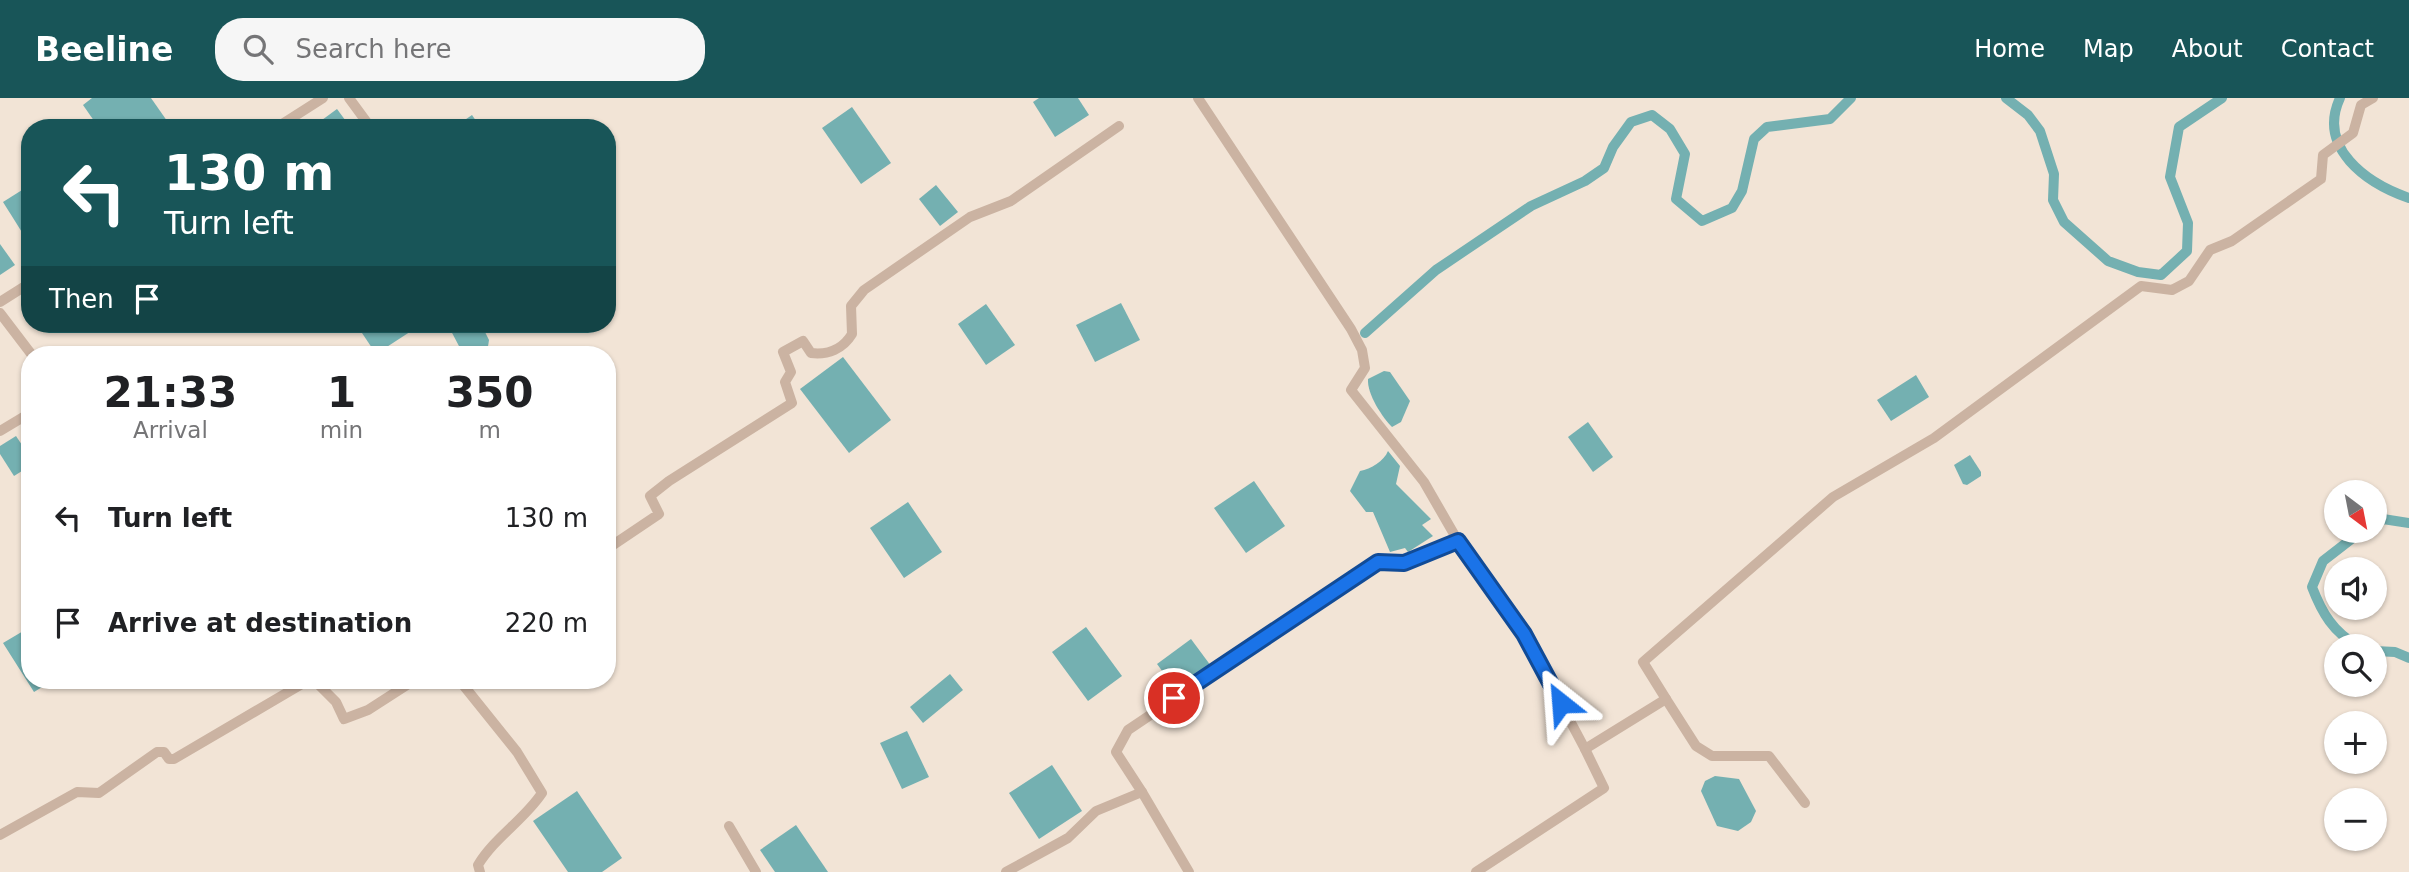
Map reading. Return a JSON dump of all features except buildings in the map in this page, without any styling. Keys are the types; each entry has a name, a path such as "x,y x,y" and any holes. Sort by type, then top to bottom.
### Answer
{"street":[{"path":"290,119 323,98"},
{"path":"349,98 364,119"},
{"path":"1198,98 1351,329 1362,350 1365,368 1351,390 1424,482 1458,541 1524,634 1604,788 1476,872"},
{"path":"1805,803 1769,756 1712,755 1696,746 1643,662 1833,497 1934,438 2141,285 2172,290 2189,281 2210,250 2232,241 2321,179 2323,155 2353,133 2361,105 2373,98"},
{"path":"616,543 659,514 650,496 668,481 792,403 785,382 790,372 783,352 803,341 811,353 823,354 837,349 852,334 851,306 864,290 970,217 1011,201 1119,126"},
{"path":"0,302 21,289"},
{"path":"0,313 25,346"},
{"path":"0,432 21,419"},
{"path":"1189,872 1116,752 1128,730 1378,562 1404,563 1458,541"},
{"path":"0,835 76,792 99,793 157,752 164,752 169,760 174,759 293,689"},
{"path":"323,689 336,702 344,719 368,709 400,689"},
{"path":"466,689 517,752 542,793 531,809 488,848 478,865 480,872"},
{"path":"1585,749 1666,699"},
{"path":"1006,872 1068,838 1096,811 1142,792"},
{"path":"729,826 756,872"}],"water":[{"path":"92,98 151,98 166,119 93,119 83,105"},
{"path":"1039,98 1078,98 1089,115 1055,137 1033,102"},
{"path":"852,107 891,163 861,184 822,128"},
{"path":"337,109 344,119 323,119"},
{"path":"936,185 958,212 940,226 919,199"},
{"path":"21,191 21,231 3,202"},
{"path":"0,244 15,265 0,275"},
{"path":"1121,303 1140,340 1095,362 1076,325"},
{"path":"986,304 1015,345 986,365 958,324"},
{"path":"362,333 408,333 388,346 371,346"},
{"path":"452,333 486,333 489,340 488,346 459,346"},
{"path":"843,357 891,420 849,453 800,389"},
{"path":"1384,371 1390,372 1410,401 1401,422 1392,427 1376,405 1368,385 1368,379"},
{"path":"1916,375 1929,397 1891,421 1877,400"},
{"path":"1588,422 1613,457 1593,472 1568,437"},
{"path":"16,436 21,444 21,472 14,476 0,454 0,446"},
{"path":"1388,451 1400,466 1396,484 1431,519 1422,525 1433,536 1408,552 1405,548 1390,552 1373,512 1366,512 1350,491 1360,471 1377,464"},
{"path":"1970,455 1981,476 1967,485 1963,484 1954,465"},
{"path":"1254,481 1285,526 1246,553 1214,508"},
{"path":"908,502 942,552 904,578 870,528"},
{"path":"1086,627 1122,676 1088,701 1052,652"},
{"path":"21,632 21,671 3,643"},
{"path":"1191,639 1211,666 1177,691 1157,664"},
{"path":"950,674 963,690 923,723 910,707"},
{"path":"907,731 929,777 902,789 880,743"},
{"path":"1052,765 1082,811 1039,839 1009,793"},
{"path":"1715,776 1739,779 1756,811 1751,822 1738,831 1717,826 1701,791 1705,781"},
{"path":"577,791 622,858 602,872 568,872 533,821"},
{"path":"796,825 828,872 775,872 760,850"}],"waterway":[{"path":"1365,333 1436,270 1531,206 1585,181 1604,168 1613,147 1631,122 1652,115 1670,129 1685,154 1676,199 1702,221 1732,208 1742,191 1754,139 1767,127 1830,119 1851,98"},
{"path":"2006,98 2028,115 2040,131 2054,174 2053,200 2064,222 2108,261 2138,272 2161,275 2187,251 2188,223 2170,177 2179,127 2222,98"},
{"path":"2340,98 2335,116 2335,133 2340,148 2362,173 2409,198"},
{"path":"2387,520 2409,523"},
{"path":"2341,634 2329,621 2312,587 2323,561 2346,543"},
{"path":"2387,652 2409,658"}],"route":[{"path":"1174,698 1378,562 1404,563 1458,541 1524,634 1561,703"}]}
